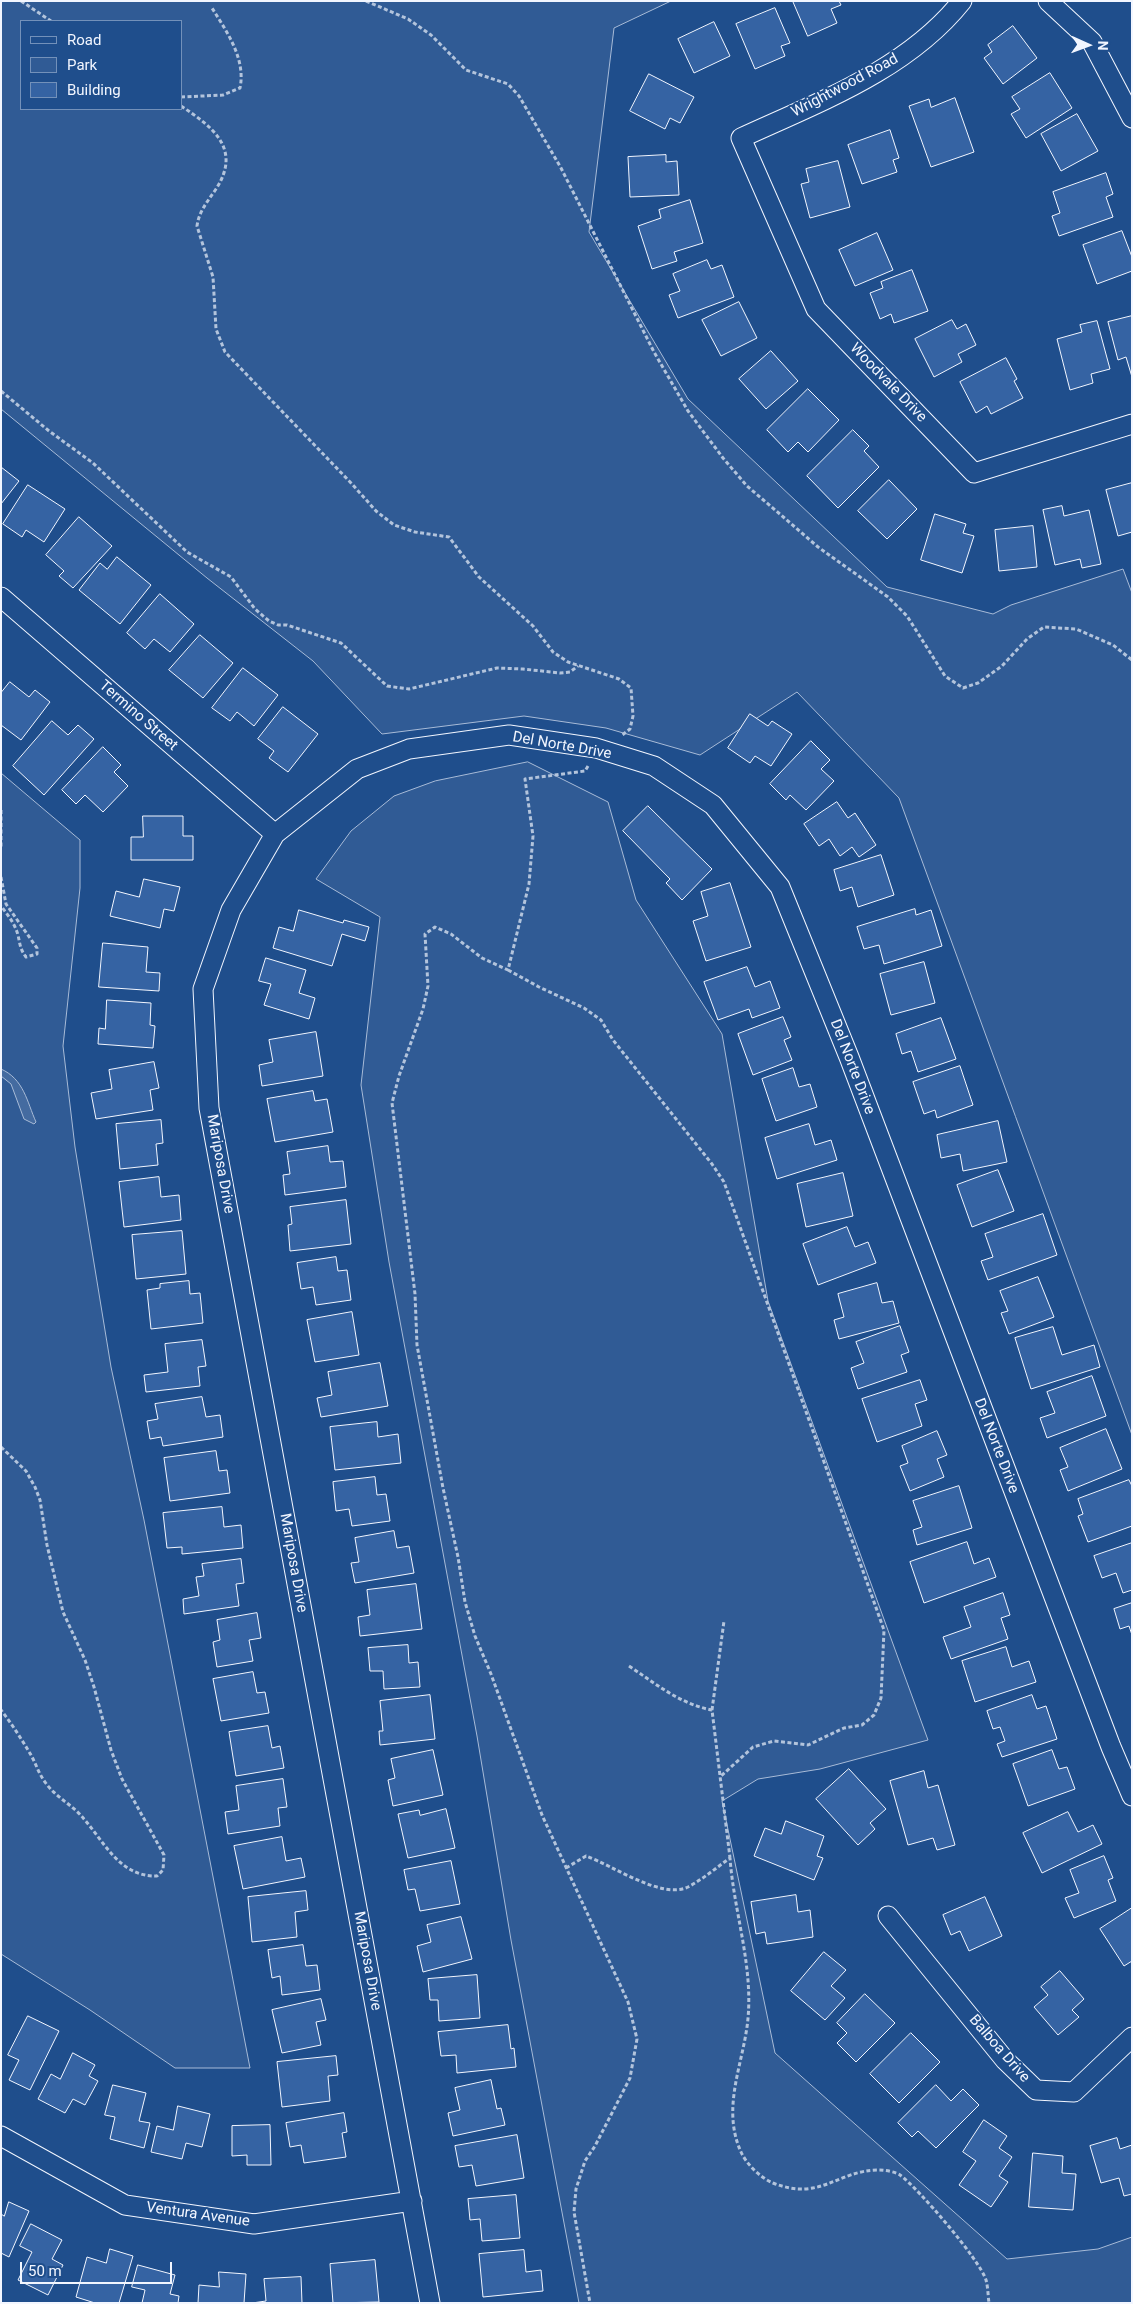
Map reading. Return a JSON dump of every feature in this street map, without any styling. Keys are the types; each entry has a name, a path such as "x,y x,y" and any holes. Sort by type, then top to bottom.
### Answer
{"street":[{"name":"Wrightwood Road","path":"741,138 826,99 899,60 944,23 962,1"},
{"path":"1048,1 1092,42 1132,118"},
{"name":"Woodvale Drive","path":"741,138 816,309 974,473 1132,424"},
{"name":"Termino Street","path":"1,597 276,834"},
{"name":"Del Norte Drive","path":"276,834 357,769 409,749 508,735 600,750 654,766 713,806 780,887 849,1057 1111,1747 1132,1796"},
{"name":"Mariposa Drive","path":"276,834 231,910 204,989 209,1108 430,2303"},
{"name":"Balboa Drive","path":"888,1916 1005,2060 1036,2090 1074,2092 1132,2037"},
{"name":"Ventura Avenue","path":"1,2136 125,2204 254,2224 412,2201"}],"path":[{"path":"21,1 50,20"},
{"path":"366,1 408,19 431,35 466,70 508,84 519,96 561,168 654,352 694,418 747,486 818,547 888,597 901,610 946,676 963,688 978,683 1002,666 1027,638 1044,627 1076,629 1113,645 1132,660"},
{"path":"182,97 223,95 240,88 243,74 236,49 212,8"},
{"path":"182,107 204,121 222,142 228,162 225,173 198,218 197,226 213,277 216,329 225,352 376,511 394,525 416,532 449,537 479,577 533,626 553,652 568,662 619,679 632,688 633,716 630,730 593,754 586,771 525,779 533,836 528,884 508,970"},
{"path":"1,391 49,431 94,463 187,552 231,577 255,609 269,620 278,625 287,625 341,643 387,686 409,690 497,668 524,669 560,674 570,672 578,666"},
{"path":"1,810 1,846"},
{"path":"1,877 6,904 37,948 36,954 26,957 20,949 18,934 10,917 1,906"},
{"path":"590,2303 574,2212 576,2189 585,2161 595,2146 630,2078 637,2039 628,2002 542,1815 491,1674 475,1636 465,1602 458,1558 442,1488 417,1345 415,1294 392,1103 399,1076 423,1009 428,986 425,934 435,927 451,934 482,958 584,1008 601,1020 613,1040 712,1164 724,1182 884,1630 881,1698 874,1715 862,1725 844,1728 808,1745 774,1741 754,1746 720,1777"},
{"path":"1,1447 26,1471 38,1494 47,1545 63,1612 94,1687 111,1750 122,1779 164,1855 162,1870 156,1876 147,1876 122,1865 84,1818 53,1793 45,1782 32,1756 1,1710"},
{"path":"724,1621 712,1710 731,1878 746,1965 749,1998 748,2025 732,2098 731,2116 742,2153 750,2165 766,2180 787,2189 807,2190 879,2170 899,2174 916,2189 974,2260 986,2279 989,2303"},
{"path":"629,1666 670,1694 694,1706 712,1710"},
{"path":"566,1868 586,1856 650,1885 671,1890 686,1888 730,1858"}],"green space":[{"path":"1,1 671,1 614,28 589,232 688,399 887,587 993,614 1011,605 1123,569 1132,593 1132,1435 899,798 797,692 700,755 606,728 524,716 382,734 313,661 207,578 1,409"},
{"path":"528,762 608,802 636,900 722,1034 768,1301 928,1740 820,1769 758,1779 722,1801 775,2053 1007,2259 1098,2249 1132,2237 1132,2303 579,2303 511,1940 477,1736 389,1262 361,1085 380,917 316,879 351,831 394,796 435,781"},
{"path":"1,773 80,840 80,888 63,1046 75,1147 111,1367 144,1520 250,2068 175,2068 90,2010 1,1954"}],"shaded area":[{"path":"1,1069 9,1073 20,1085 36,1122 34,1124 24,1119 11,1084 1,1076"}],"building":[{"path":"793,1 839,1 841,5 831,9 837,23 808,36"},
{"path":"775,8 790,43 781,46 785,56 755,69 736,24"},
{"path":"714,22 730,56 694,73 678,39"},
{"path":"1013,26 1037,58 1003,84 984,58 992,52 988,45"},
{"path":"1050,73 1072,108 1026,138 1011,114 1020,109 1012,97"},
{"path":"649,74 694,97 680,123 670,118 665,129 630,111"},
{"path":"955,98 974,152 931,167 909,106 929,99 931,107"},
{"path":"1077,114 1098,151 1061,171 1041,134"},
{"path":"890,130 899,158 893,160 897,172 862,184 848,145"},
{"path":"666,155 666,162 677,161 679,195 630,197 628,157"},
{"path":"838,161 850,207 810,218 801,184 809,182 806,169"},
{"path":"1106,173 1113,194 1106,197 1113,217 1059,236 1052,216 1060,213 1053,192"},
{"path":"690,200 703,243 674,252 677,261 652,269 638,226 661,218 659,210"},
{"path":"1122,231 1132,257 1132,271 1097,284 1083,245"},
{"path":"877,233 893,270 855,286 839,250"},
{"path":"707,260 711,269 722,265 734,297 678,318 669,295 680,291 673,274"},
{"path":"912,270 928,311 894,323 891,314 880,319 870,293 883,288 881,282"},
{"path":"739,302 757,338 721,356 702,320"},
{"path":"1132,316 1132,377 1126,357 1118,360 1108,322"},
{"path":"952,320 957,329 966,324 976,345 958,354 962,362 934,377 915,339"},
{"path":"1097,321 1110,369 1091,374 1093,383 1070,390 1057,339 1082,332 1080,325"},
{"path":"771,351 798,381 766,409 739,379"},
{"path":"1006,358 1017,379 1014,381 1023,398 991,414 987,406 976,413 960,382"},
{"path":"808,389 839,420 808,452 798,442 788,452 767,430"},
{"path":"853,430 869,446 864,451 879,467 838,508 807,476"},
{"path":"1,467 19,481 1,504"},
{"path":"889,480 917,509 887,539 858,511"},
{"path":"1132,483 1132,532 1118,536 1106,490"},
{"path":"28,485 65,509 44,542 26,530 22,537 3,524"},
{"path":"1062,506 1064,516 1089,510 1101,564 1082,568 1080,559 1055,565 1043,510"},
{"path":"935,514 966,524 963,533 974,536 962,573 921,560"},
{"path":"79,517 112,546 73,588 59,576 64,571 46,555"},
{"path":"1033,526 1037,567 999,571 995,530"},
{"path":"117,557 151,585 120,624 79,590 100,563 107,569"},
{"path":"160,594 194,624 170,652 154,639 145,649 127,633"},
{"path":"200,635 233,663 203,698 169,670"},
{"path":"243,668 278,695 254,726 237,712 230,721 212,708"},
{"path":"10,682 29,697 35,690 50,702 21,740 1,725 1,693"},
{"path":"283,707 318,734 288,772 269,758 274,751 258,739"},
{"path":"750,714 768,726 772,721 792,734 771,766 755,756 750,763 728,748"},
{"path":"52,721 68,735 78,725 94,739 44,795 13,766"},
{"path":"811,741 830,760 821,769 834,781 806,810 790,795 786,800 770,784"},
{"path":"103,747 121,765 114,772 128,786 103,812 85,795 76,804 62,790"},
{"path":"837,802 848,818 855,813 876,845 859,857 852,847 840,856 829,839 819,846 804,824"},
{"path":"648,806 712,869 682,900 666,883 670,879 623,831"},
{"path":"143,816 183,816 183,836 193,836 193,860 131,860 131,837 143,837"},
{"path":"881,855 894,895 858,907 852,887 840,891 834,870"},
{"path":"144,879 180,887 174,911 164,909 160,928 110,916 116,891 139,897"},
{"path":"730,883 751,947 706,961 693,921 708,916 701,892"},
{"path":"915,909 916,915 931,910 942,946 884,964 879,945 864,949 857,927"},
{"path":"299,910 343,923 344,920 369,927 365,941 342,934 332,966 273,948 279,927 293,931"},
{"path":"103,943 148,947 146,972 160,973 159,991 99,987"},
{"path":"266,958 306,970 299,993 315,998 309,1019 264,1005 271,984 259,981"},
{"path":"924,962 935,1003 891,1015 880,974"},
{"path":"747,967 755,987 770,981 780,1008 752,1018 749,1009 718,1020 704,982"},
{"path":"107,1000 151,1003 150,1025 155,1026 153,1048 98,1044 99,1028 105,1029"},
{"path":"783,1017 791,1037 784,1040 792,1060 753,1075 738,1034"},
{"path":"941,1018 956,1059 918,1072 911,1051 902,1054 896,1034"},
{"path":"316,1032 323,1076 262,1086 259,1065 273,1062 269,1040"},
{"path":"154,1062 159,1088 150,1090 153,1110 96,1119 91,1093 112,1089 109,1070"},
{"path":"960,1066 973,1105 937,1118 935,1110 924,1114 913,1082"},
{"path":"793,1068 799,1087 810,1084 817,1107 776,1121 762,1079"},
{"path":"313,1091 315,1101 327,1099 333,1132 275,1142 267,1099"},
{"path":"161,1120 163,1143 156,1144 158,1165 120,1169 116,1124"},
{"path":"998,1121 1007,1162 963,1171 960,1154 941,1158 937,1135"},
{"path":"809,1124 815,1145 831,1140 837,1160 777,1179 765,1138"},
{"path":"328,1146 330,1162 343,1161 346,1187 285,1195 283,1175 290,1174 287,1152"},
{"path":"998,1170 1014,1211 972,1227 957,1185"},
{"path":"843,1173 853,1216 806,1227 797,1184"},
{"path":"159,1177 161,1197 179,1195 181,1220 124,1227 119,1182"},
{"path":"346,1200 351,1244 290,1251 288,1225 292,1224 290,1207"},
{"path":"1043,1214 1057,1255 988,1280 981,1261 993,1257 985,1234"},
{"path":"847,1227 855,1247 868,1242 876,1263 818,1285 803,1244"},
{"path":"182,1231 186,1274 136,1279 132,1235"},
{"path":"336,1257 338,1271 347,1270 351,1300 316,1305 313,1287 301,1289 297,1263"},
{"path":"1038,1277 1054,1317 1009,1334 1001,1313 1008,1311 1000,1291"},
{"path":"189,1281 190,1294 200,1293 203,1323 151,1329 147,1290 160,1288 160,1284"},
{"path":"877,1283 882,1303 893,1301 899,1323 839,1339 834,1320 844,1317 838,1294"},
{"path":"352,1312 359,1355 315,1362 307,1320"},
{"path":"900,1326 909,1352 901,1355 907,1372 858,1389 851,1368 864,1363 856,1342"},
{"path":"1053,1327 1062,1355 1094,1345 1100,1367 1031,1389 1015,1338"},
{"path":"202,1340 206,1366 198,1367 200,1386 146,1392 144,1375 168,1372 165,1344"},
{"path":"380,1363 388,1406 321,1417 317,1398 332,1395 328,1372"},
{"path":"1092,1376 1106,1416 1047,1438 1040,1418 1055,1413 1047,1392"},
{"path":"920,1380 927,1400 915,1404 922,1426 877,1442 862,1399"},
{"path":"202,1397 206,1417 220,1415 223,1437 163,1446 161,1437 150,1439 147,1421 158,1419 155,1404"},
{"path":"377,1422 378,1437 398,1434 401,1463 335,1470 330,1427"},
{"path":"1106,1429 1122,1469 1068,1491 1060,1470 1068,1467 1060,1448"},
{"path":"937,1431 947,1455 937,1459 944,1477 910,1491 900,1466 908,1463 902,1446"},
{"path":"216,1451 219,1471 227,1470 230,1493 170,1501 164,1458"},
{"path":"375,1477 377,1495 386,1494 390,1521 352,1526 349,1509 336,1511 333,1482"},
{"path":"1129,1480 1132,1486 1132,1526 1088,1542 1078,1516 1083,1514 1078,1499"},
{"path":"959,1486 972,1528 917,1545 913,1530 922,1527 913,1501"},
{"path":"222,1507 224,1527 241,1525 243,1548 182,1554 182,1547 167,1548 163,1513"},
{"path":"394,1531 397,1548 409,1546 414,1573 355,1583 351,1563 359,1562 355,1538"},
{"path":"967,1542 974,1564 989,1558 996,1577 924,1603 910,1562"},
{"path":"1132,1543 1132,1590 1123,1593 1116,1573 1102,1578 1094,1556"},
{"path":"241,1559 244,1583 236,1584 239,1606 184,1614 183,1599 199,1596 196,1577 204,1576 202,1564"},
{"path":"416,1584 422,1629 360,1636 358,1617 370,1615 367,1590"},
{"path":"1003,1593 1010,1615 1001,1618 1008,1639 951,1659 943,1637 971,1627 964,1607"},
{"path":"1132,1603 1132,1635 1129,1626 1120,1629 1114,1609"},
{"path":"257,1613 261,1638 249,1640 253,1661 217,1667 213,1642 220,1640 217,1620"},
{"path":"408,1645 409,1663 418,1662 420,1687 384,1689 383,1671 370,1671 368,1648"},
{"path":"1006,1647 1012,1667 1029,1661 1036,1682 975,1702 962,1661"},
{"path":"253,1672 257,1693 265,1692 269,1713 221,1721 213,1679"},
{"path":"430,1695 435,1739 380,1745 379,1731 383,1731 380,1701"},
{"path":"1032,1695 1037,1709 1046,1706 1057,1739 1002,1757 997,1744 1005,1741 1000,1727 993,1729 987,1711"},
{"path":"268,1726 272,1748 280,1746 284,1768 236,1776 229,1732"},
{"path":"433,1750 443,1795 393,1806 388,1780 395,1778 391,1759"},
{"path":"1052,1750 1059,1769 1067,1767 1075,1789 1028,1806 1013,1764"},
{"path":"849,1769 886,1809 870,1823 875,1829 858,1845 816,1799"},
{"path":"924,1771 928,1788 938,1785 955,1845 937,1850 933,1838 908,1845 890,1781"},
{"path":"283,1779 287,1807 278,1808 280,1826 228,1834 225,1812 239,1810 236,1786"},
{"path":"446,1809 455,1848 408,1858 398,1814 419,1810 420,1815"},
{"path":"1068,1812 1078,1832 1093,1825 1102,1844 1042,1873 1023,1833"},
{"path":"786,1821 824,1836 817,1856 823,1858 814,1880 754,1856 765,1828 781,1834"},
{"path":"282,1837 286,1861 301,1858 305,1877 243,1889 234,1846"},
{"path":"1104,1856 1113,1878 1108,1880 1116,1901 1074,1918 1065,1898 1079,1893 1070,1870"},
{"path":"451,1861 460,1904 420,1911 415,1889 408,1890 404,1870"},
{"path":"306,1891 308,1910 295,1912 297,1937 252,1942 248,1897"},
{"path":"796,1895 798,1912 810,1910 813,1937 767,1944 765,1932 756,1934 751,1902"},
{"path":"985,1897 1002,1936 969,1951 960,1931 951,1935 943,1915"},
{"path":"1132,1908 1132,1961 1124,1966 1100,1929"},
{"path":"461,1917 472,1959 423,1972 417,1946 431,1942 427,1925"},
{"path":"303,1945 306,1966 317,1965 320,1990 282,1995 280,1976 272,1978 268,1950"},
{"path":"824,1952 846,1970 831,1986 845,1998 825,2020 791,1991"},
{"path":"1060,1971 1084,1999 1072,2010 1079,2017 1058,2035 1034,2007 1048,1995 1041,1987"},
{"path":"477,1975 480,2018 439,2021 438,2000 430,2000 428,1979"},
{"path":"865,1994 895,2023 856,2062 837,2043 847,2033 837,2023"},
{"path":"321,1999 326,2020 316,2022 321,2045 282,2053 272,2010"},
{"path":"28,2016 59,2031 30,2090 9,2080 19,2060 8,2055"},
{"path":"508,2025 511,2049 514,2048 516,2067 457,2073 456,2055 441,2056 438,2032"},
{"path":"911,2033 940,2062 899,2103 870,2074"},
{"path":"73,2053 95,2065 89,2076 98,2081 85,2105 73,2099 65,2113 38,2099 51,2074 60,2079"},
{"path":"336,2056 338,2075 328,2076 330,2101 282,2107 277,2062"},
{"path":"491,2080 497,2109 501,2108 505,2125 453,2136 448,2113 460,2110 455,2088"},
{"path":"113,2085 146,2093 139,2121 150,2123 144,2148 110,2139 115,2117 105,2115"},
{"path":"936,2085 951,2101 963,2089 979,2105 936,2148 918,2131 912,2137 898,2123"},
{"path":"178,2106 210,2114 202,2147 186,2143 182,2159 151,2152 157,2126 173,2130"},
{"path":"344,2113 347,2132 342,2133 346,2157 304,2163 301,2145 290,2147 286,2123"},
{"path":"984,2120 1007,2136 999,2148 1012,2157 999,2176 1008,2182 991,2207 959,2185 976,2161 963,2152"},
{"path":"270,2125 271,2165 247,2165 247,2155 232,2156 232,2126"},
{"path":"517,2135 524,2178 476,2186 472,2165 459,2167 455,2146"},
{"path":"1117,2138 1120,2149 1132,2145 1132,2194 1124,2196 1119,2178 1101,2183 1090,2146"},
{"path":"1033,2153 1063,2156 1062,2173 1076,2174 1073,2210 1029,2207"},
{"path":"516,2195 520,2238 482,2241 480,2219 470,2220 468,2199"},
{"path":"9,2202 29,2211 9,2257 1,2253 1,2214 4,2216"},
{"path":"31,2224 62,2240 52,2259 63,2265 48,2295 18,2280 32,2252 20,2246"},
{"path":"110,2249 133,2256 119,2303 95,2303 76,2297 87,2257 106,2263"},
{"path":"524,2250 526,2272 541,2270 543,2291 483,2297 479,2254"},
{"path":"375,2260 379,2302 333,2303 330,2264"},
{"path":"138,2265 175,2275 170,2294 179,2296 178,2303 142,2303 145,2290 132,2287"},
{"path":"219,2272 246,2274 244,2303 198,2303 199,2285 219,2287"},
{"path":"301,2277 302,2303 252,2303 266,2301 264,2279"}]}
